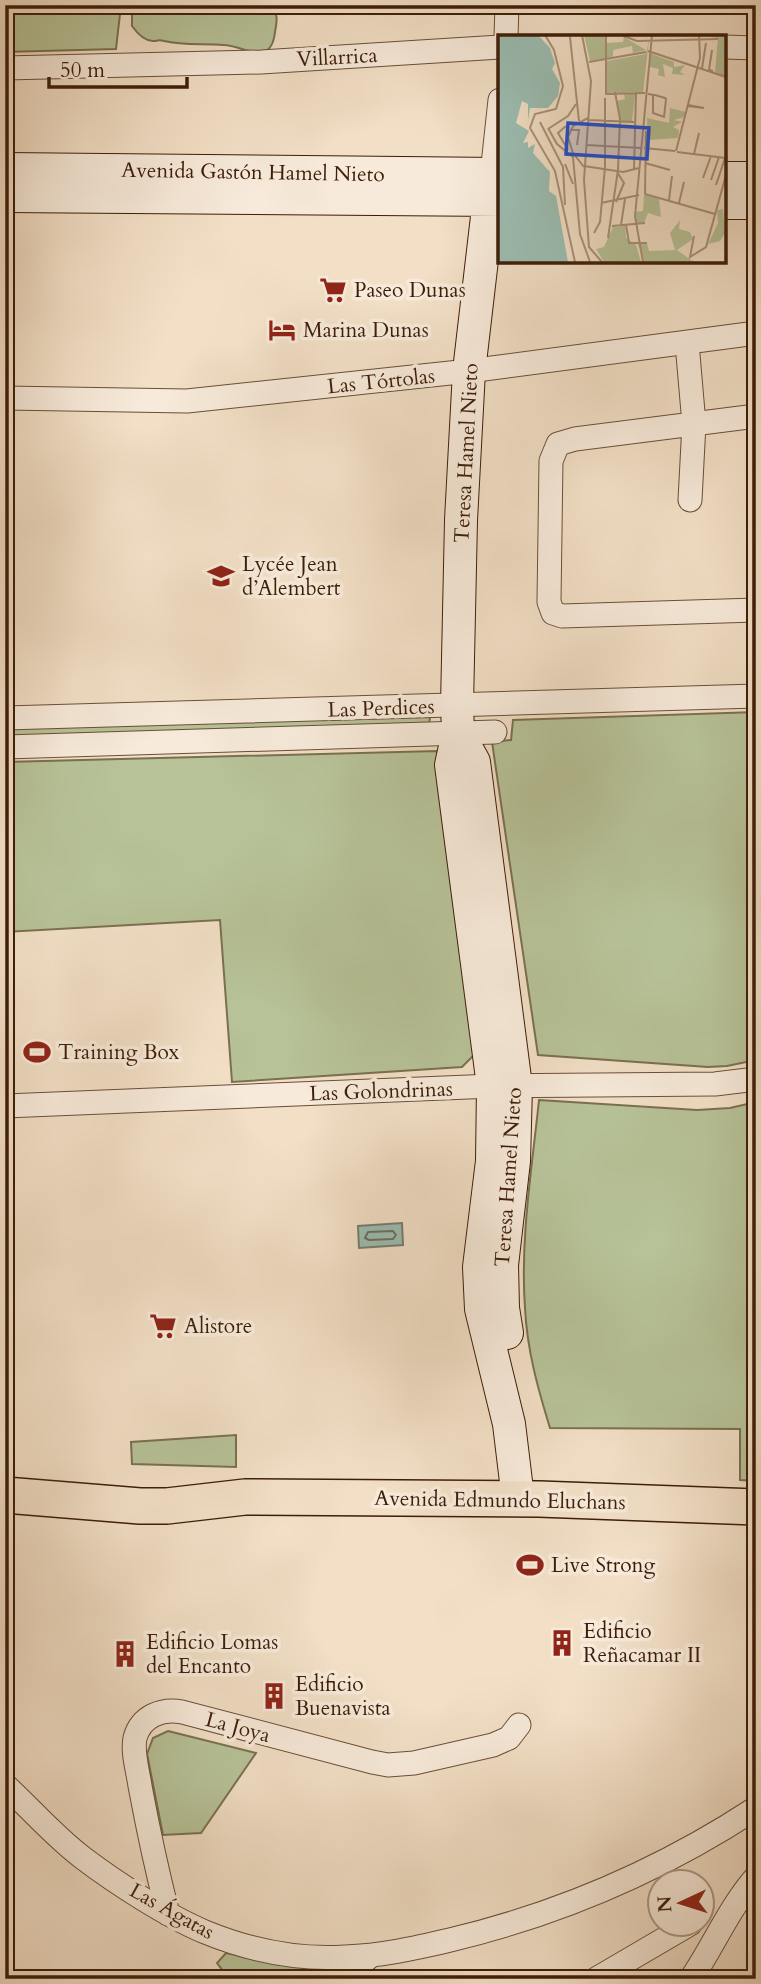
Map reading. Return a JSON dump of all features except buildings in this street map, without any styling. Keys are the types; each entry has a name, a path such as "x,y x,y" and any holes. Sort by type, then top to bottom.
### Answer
{"main road":[{"name":"Avenida Gastón Hamel Nieto","path":"5,169 495,187"},
{"path":"726,178 756,178"},
{"name":"Avenida Gastón Hamel Nieto","path":"5,196 495,187"},
{"name":"Teresa Hamel Nieto","path":"495,187 469,371 461,520 458,719 452,765 514,1161 502,1265 503,1308 509,1346 527,1414 529,1499"},
{"path":"726,203 756,203"},
{"name":"Avenida Edmundo Eluchans","path":"5,1472 111,1482 187,1484 245,1497"},
{"name":"Avenida Edmundo Eluchans","path":"5,1495 167,1506 245,1497 529,1499 756,1507"},
{"path":"5,1513 60,1512 112,1504"}],"street":[{"path":"506,35 507,5"},
{"name":"Villarrica","path":"5,68 261,62 498,47"},
{"path":"726,47 756,48"},
{"path":"495,187 498,135"},
{"name":"Las Tórtolas","path":"5,398 187,401 469,371 756,333"},
{"path":"687,343 694,424 690,500"},
{"path":"756,416 575,439 558,444 551,461 550,608 556,615 562,616 756,610"},
{"name":"Las Perdices","path":"5,747 458,719 756,696"},
{"name":"Las Perdices","path":"5,718 458,719 495,732"},
{"name":"Las Golondrinas","path":"5,1106 504,1086 715,1084 756,1079"},
{"name":"La Joya","path":"169,1914 150,1845 134,1751 137,1732 142,1723 157,1713 173,1710 182,1712 388,1765 414,1763 494,1745 509,1738 519,1725"},
{"name":"Las Ágatas","path":"5,1785 82,1857 169,1914 205,1932 259,1950 315,1957 372,1955 472,1935 570,1903 660,1864 756,1808"},
{"path":"691,1979 735,1902 756,1877"},
{"path":"716,1911 735,1902"},
{"path":"596,1979 666,1938"},
{"name":"Las Ágatas","path":"341,1979 372,1955"}],"green space":[{"path":"11,5 121,5 116,49 5,52"},
{"path":"132,5 273,5 276,25 273,43 263,52 256,52 224,45 150,41 132,26"},
{"path":"756,712 756,1060 708,1067 538,1055 492,742 511,740 513,720"},
{"path":"430,718 429,724 5,736 5,727"},
{"path":"437,751 474,1055 462,1067 232,1082 220,920 5,932 5,762"},
{"path":"539,1100 697,1110 730,1108 756,1102 756,1481 740,1480 740,1429 550,1428 531,1354 524,1282 528,1204"},
{"path":"236,1435 236,1467 132,1464 131,1442"},
{"path":"168,1731 256,1753 201,1833 163,1835 147,1754 153,1738"},
{"path":"226,1953 277,1962 326,1965 333,1973 327,1979 229,1979 217,1963"}],"water":[{"path":"402,1223 403,1245 359,1248 358,1226"}],"place":[{"name":"Paseo Dunas","path":"333,290"},
{"name":"Marina Dunas","path":"282,330"},
{"name":"Lycée Jean d’Alembert","path":"221,576"},
{"name":"Training Box","path":"37,1052"},
{"name":"Alistore","path":"163,1326"},
{"name":"Live Strong","path":"530,1565"},
{"name":"Edificio Reñacamar II","path":"562,1643"},
{"name":"Edificio Lomas del Encanto","path":"125,1654"},
{"name":"Edificio Buenavista","path":"274,1696"}]}
